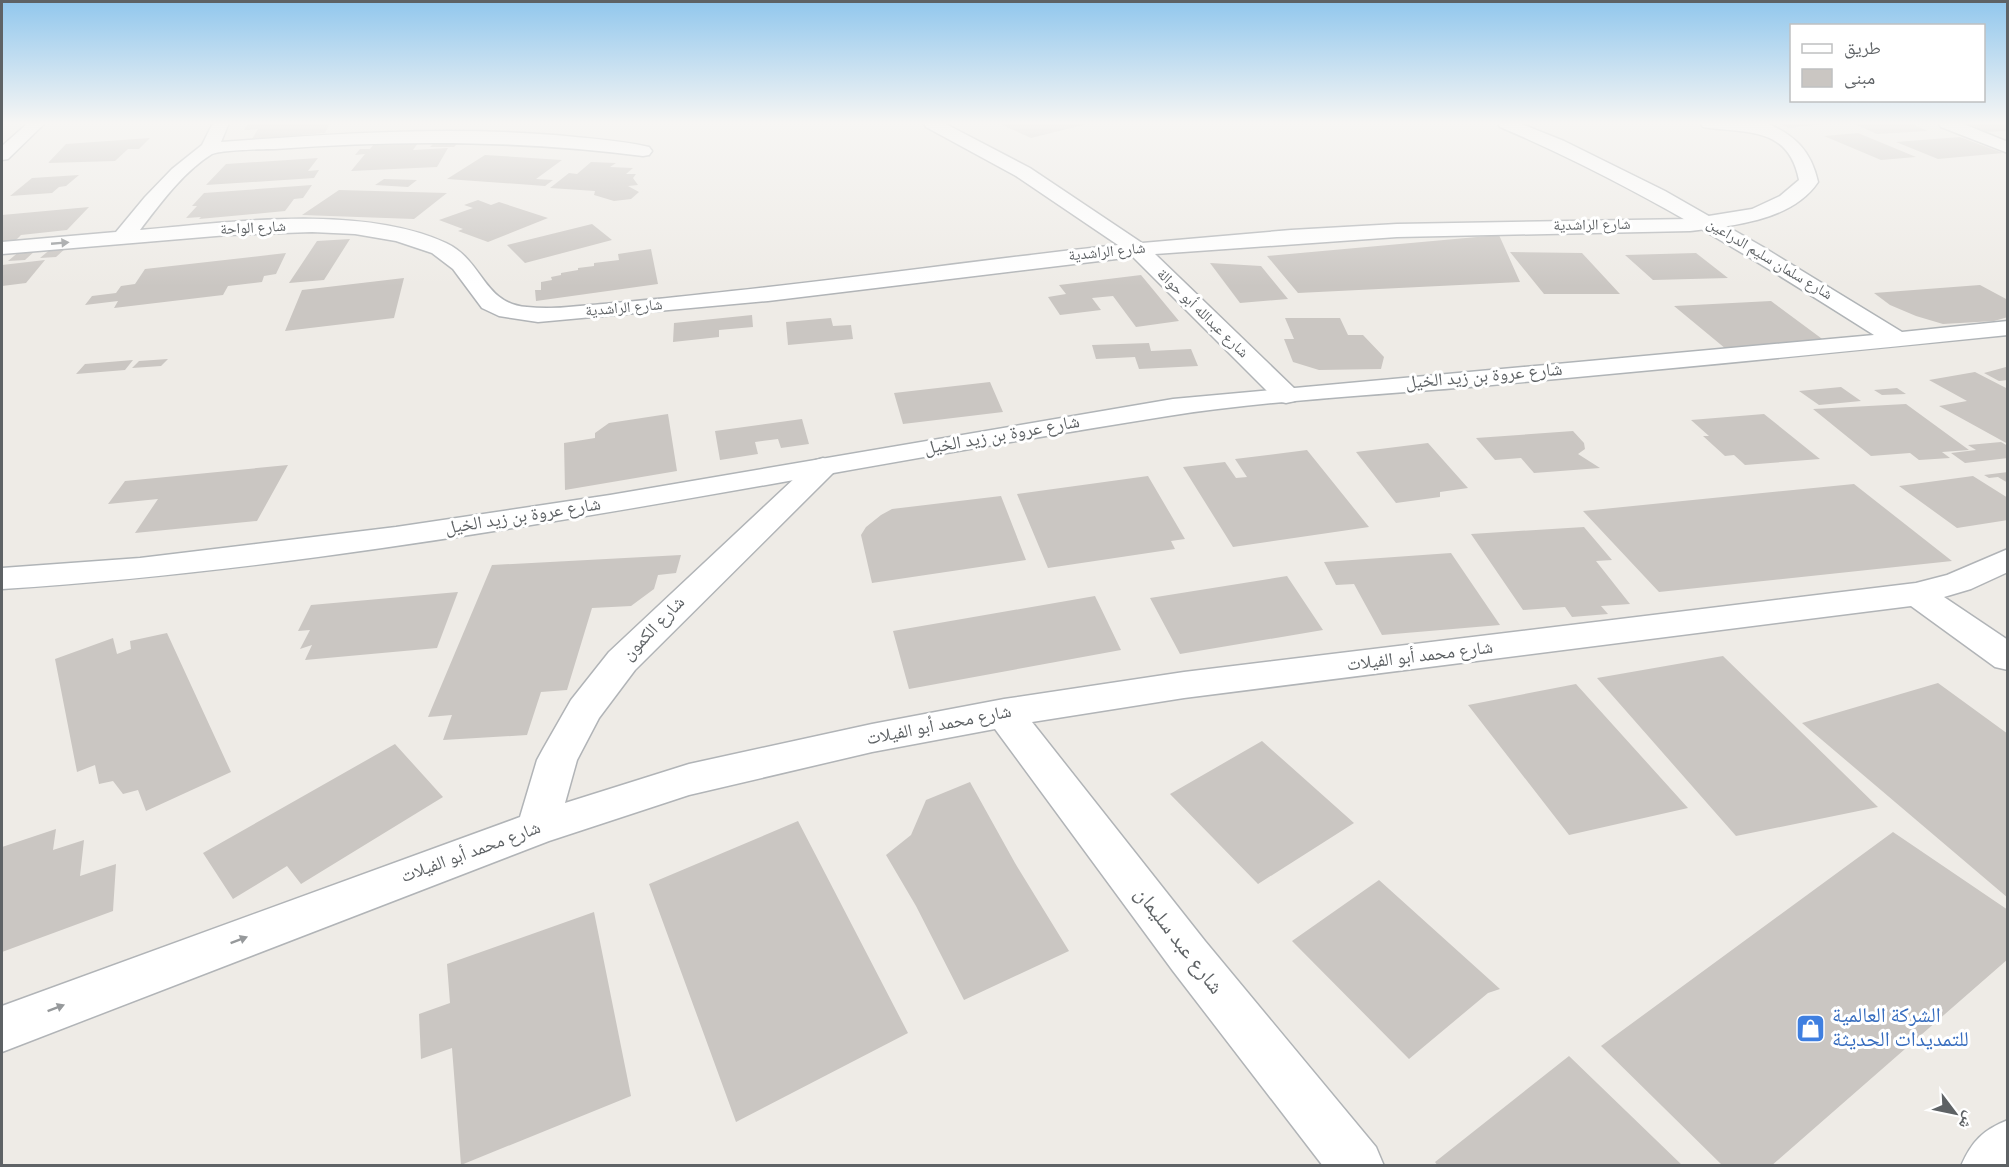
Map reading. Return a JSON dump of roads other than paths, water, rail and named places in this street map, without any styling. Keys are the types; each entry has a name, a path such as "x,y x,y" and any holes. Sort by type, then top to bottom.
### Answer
{"street":[{"path":"123,237 175,177"},
{"name":"شارع عبدالله أبو حوالة","path":"1031,177 1137,249 1286,395"},
{"name":"شارع سلمان سليم الدراعين","path":"1628,177 1712,225 1899,340"},
{"name":"شارع الراشدية","path":"506,311 526,315 570,314 683,304 1137,249 1410,230 1712,225 1779,205 1798,195 1809,182 1808,177"},
{"name":"شارع الواحة","path":"2,248 123,237 299,227 380,231 420,242 448,253 461,263 479,294 489,303 506,311"},
{"name":"شارع عروة بن زيد الخيل","path":"2,579 140,568 396,537 1173,407 2007,328"},
{"name":"شارع الكمون","path":"537,828 557,760 584,710 622,661 680,602 823,467"},
{"name":"شارع محمد أبو الفيلات","path":"2,1029 537,828 689,780 872,738 1004,713 1184,685 1917,594 1959,582 2007,559"},
{"path":"1917,594 2007,658"},
{"name":"شارع عبد سليمان","path":"1004,713 1189,956 1358,1166"},
{"path":"1988,1166 2007,1146"}],"place":[{"name":"الشركة العالمية للتمديدات الحديثة","path":"1811,1028"}]}
